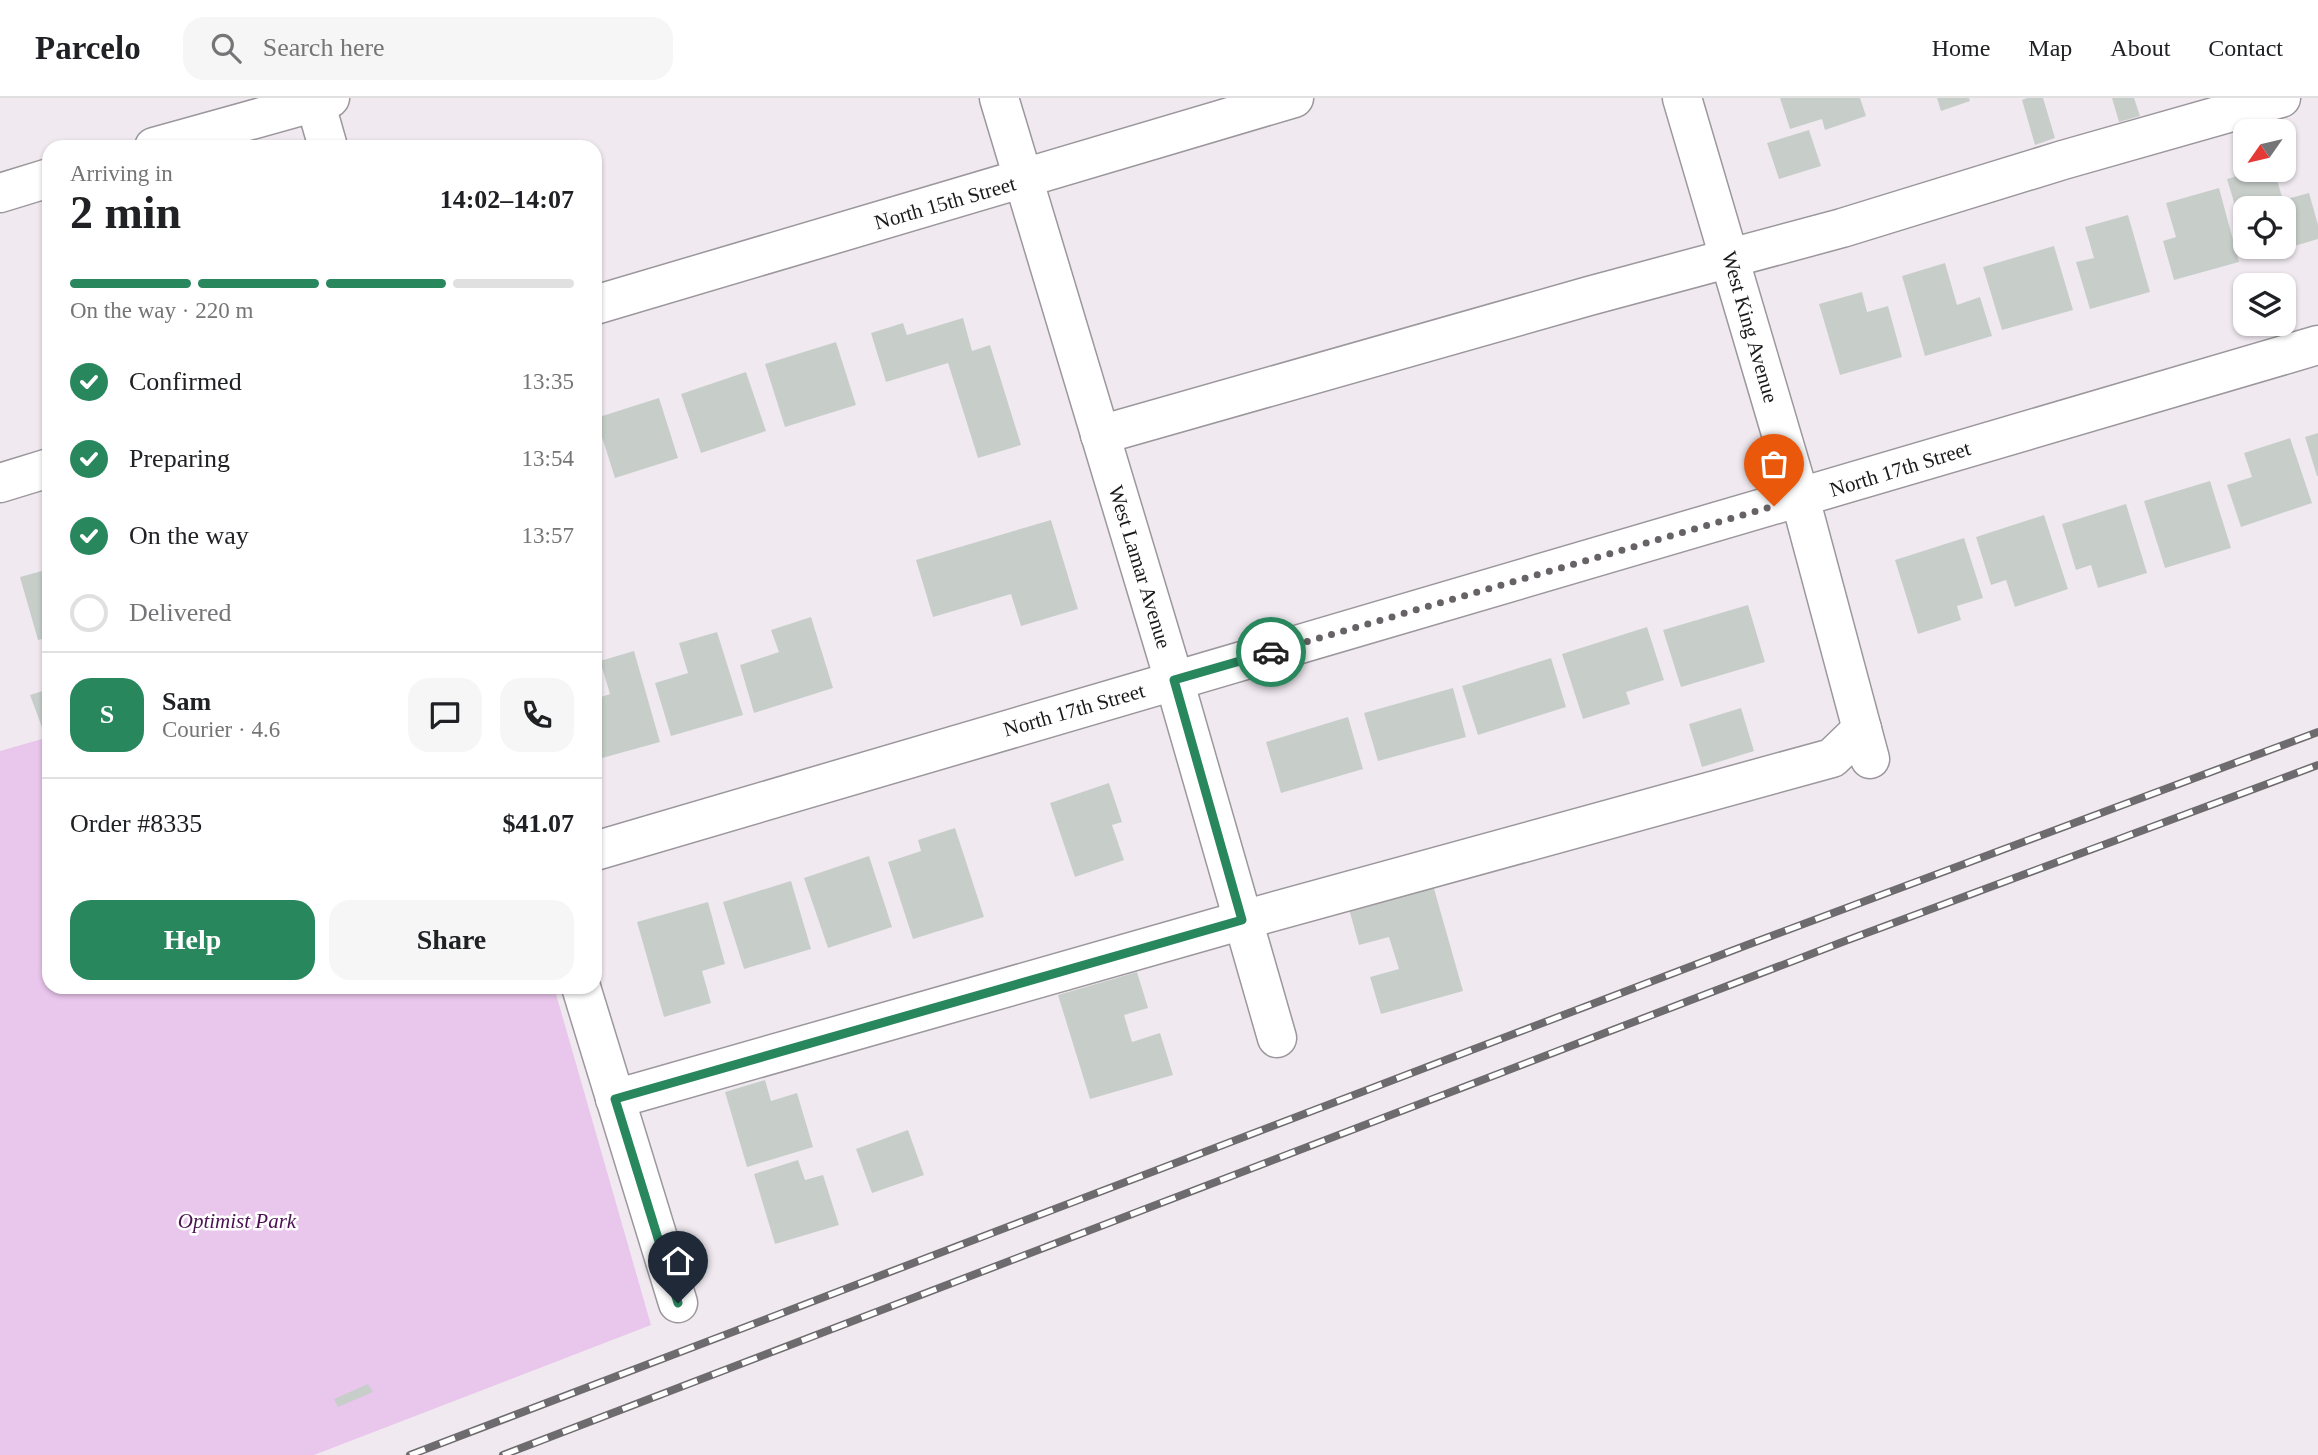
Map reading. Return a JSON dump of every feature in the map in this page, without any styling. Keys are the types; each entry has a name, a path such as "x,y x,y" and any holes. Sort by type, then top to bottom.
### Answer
{"street":[{"name":"West Lamar Avenue","path":"999,98 1174,680 1277,1038"},
{"name":"North 15th Street","path":"602,303 1294,98"},
{"name":"West King Avenue","path":"1242,920 1832,758 1866,744 1800,499 1682,98"},
{"path":"1100,435 1589,296 1730,259 2281,98"},
{"path":"178,140 320,99 327,140"},
{"path":"0,192 42,180"},
{"name":"North 17th Street","path":"602,849 2318,345"},
{"path":"0,483 42,470"},
{"path":"615,1099 1242,920"},
{"path":"583,994 678,1303"}],"green space":[{"name":"Optimist Park","path":"42,739 42,994 556,994 651,1325 314,1455 0,1455 0,751"}],"building":[{"path":"1780,98 1860,98 1866,116 1825,130 1822,119 1790,129"},
{"path":"1937,98 1969,98 1970,101 1941,111"},
{"path":"2043,98 2055,138 2035,145 2022,100"},
{"path":"2112,98 2134,98 2140,116 2119,122"},
{"path":"1809,130 1821,166 1779,179 1767,143"},
{"path":"2233,177 2233,182 2278,182 2282,196 2233,196 2233,199 2227,179"},
{"path":"2219,188 2233,240 2233,259 2238,259 2239,262 2174,280 2163,241 2176,237 2166,203"},
{"path":"2309,193 2318,225 2318,239 2296,246 2296,196"},
{"path":"2128,215 2150,292 2090,309 2076,262 2094,258 2085,227"},
{"path":"2054,246 2073,310 2002,330 1983,267"},
{"path":"1945,263 1957,305 1980,297 1992,336 1925,356 1902,276"},
{"path":"1862,292 1867,312 1888,306 1902,357 1840,375 1819,304"},
{"path":"963,318 972,351 990,345 1021,445 978,458 948,363 886,382 871,333 903,323 907,335"},
{"path":"836,342 856,405 785,427 765,364"},
{"path":"746,372 766,431 701,453 681,394"},
{"path":"659,398 678,458 615,478 602,437 602,416"},
{"path":"2318,433 2318,476 2317,476 2305,437"},
{"path":"2290,438 2312,503 2241,527 2227,485 2252,477 2244,453"},
{"path":"2210,481 2231,548 2165,568 2144,501"},
{"path":"2126,504 2147,573 2098,588 2091,565 2076,570 2062,524"},
{"path":"2044,515 2068,589 2015,607 2006,580 1991,585 1976,537"},
{"path":"1051,520 1078,609 1021,626 1011,594 933,617 916,560"},
{"path":"1964,538 1983,598 1957,606 1961,620 1918,634 1895,560"},
{"path":"42,571 42,639 38,640 20,577"},
{"path":"1748,605 1765,662 1681,687 1663,630"},
{"path":"811,617 833,688 754,713 740,665 779,652 771,630"},
{"path":"1647,627 1664,680 1626,692 1630,704 1583,719 1562,654"},
{"path":"717,632 743,715 671,736 655,683 688,673 679,643"},
{"path":"634,651 660,742 602,758 602,697 610,694 602,660"},
{"path":"1551,658 1566,707 1478,735 1462,686"},
{"path":"1453,688 1466,737 1378,761 1364,713"},
{"path":"42,691 42,727 30,695"},
{"path":"1741,708 1754,751 1702,767 1689,724"},
{"path":"1348,717 1363,769 1281,793 1266,742"},
{"path":"1109,783 1122,822 1112,825 1124,860 1075,877 1050,803"},
{"path":"955,828 984,917 913,939 888,862 921,851 918,840"},
{"path":"869,856 892,927 828,948 804,878"},
{"path":"791,881 811,949 744,969 723,902"},
{"path":"1433,885 1463,991 1381,1014 1370,977 1399,969 1389,937 1359,945 1349,909"},
{"path":"708,902 725,964 702,971 711,1003 664,1017 637,922"},
{"path":"1137,972 1148,1008 1124,1015 1132,1042 1160,1033 1173,1075 1090,1099 1058,995"},
{"path":"765,1080 771,1101 797,1093 813,1147 747,1167 725,1092"},
{"path":"908,1130 924,1175 872,1193 856,1149"},
{"path":"798,1160 805,1180 823,1175 839,1225 775,1244 754,1174"},
{"path":"368,1384 373,1392 338,1407 334,1399"}],"railway":[{"path":"410,1455 1747,945 2318,732"},
{"path":"503,1455 1845,941 2318,765"}],"way so far":[{"path":"1271,652 1774,506"}],"route":[{"path":"678,1303 615,1099 1242,920 1174,680 1271,652"}]}
